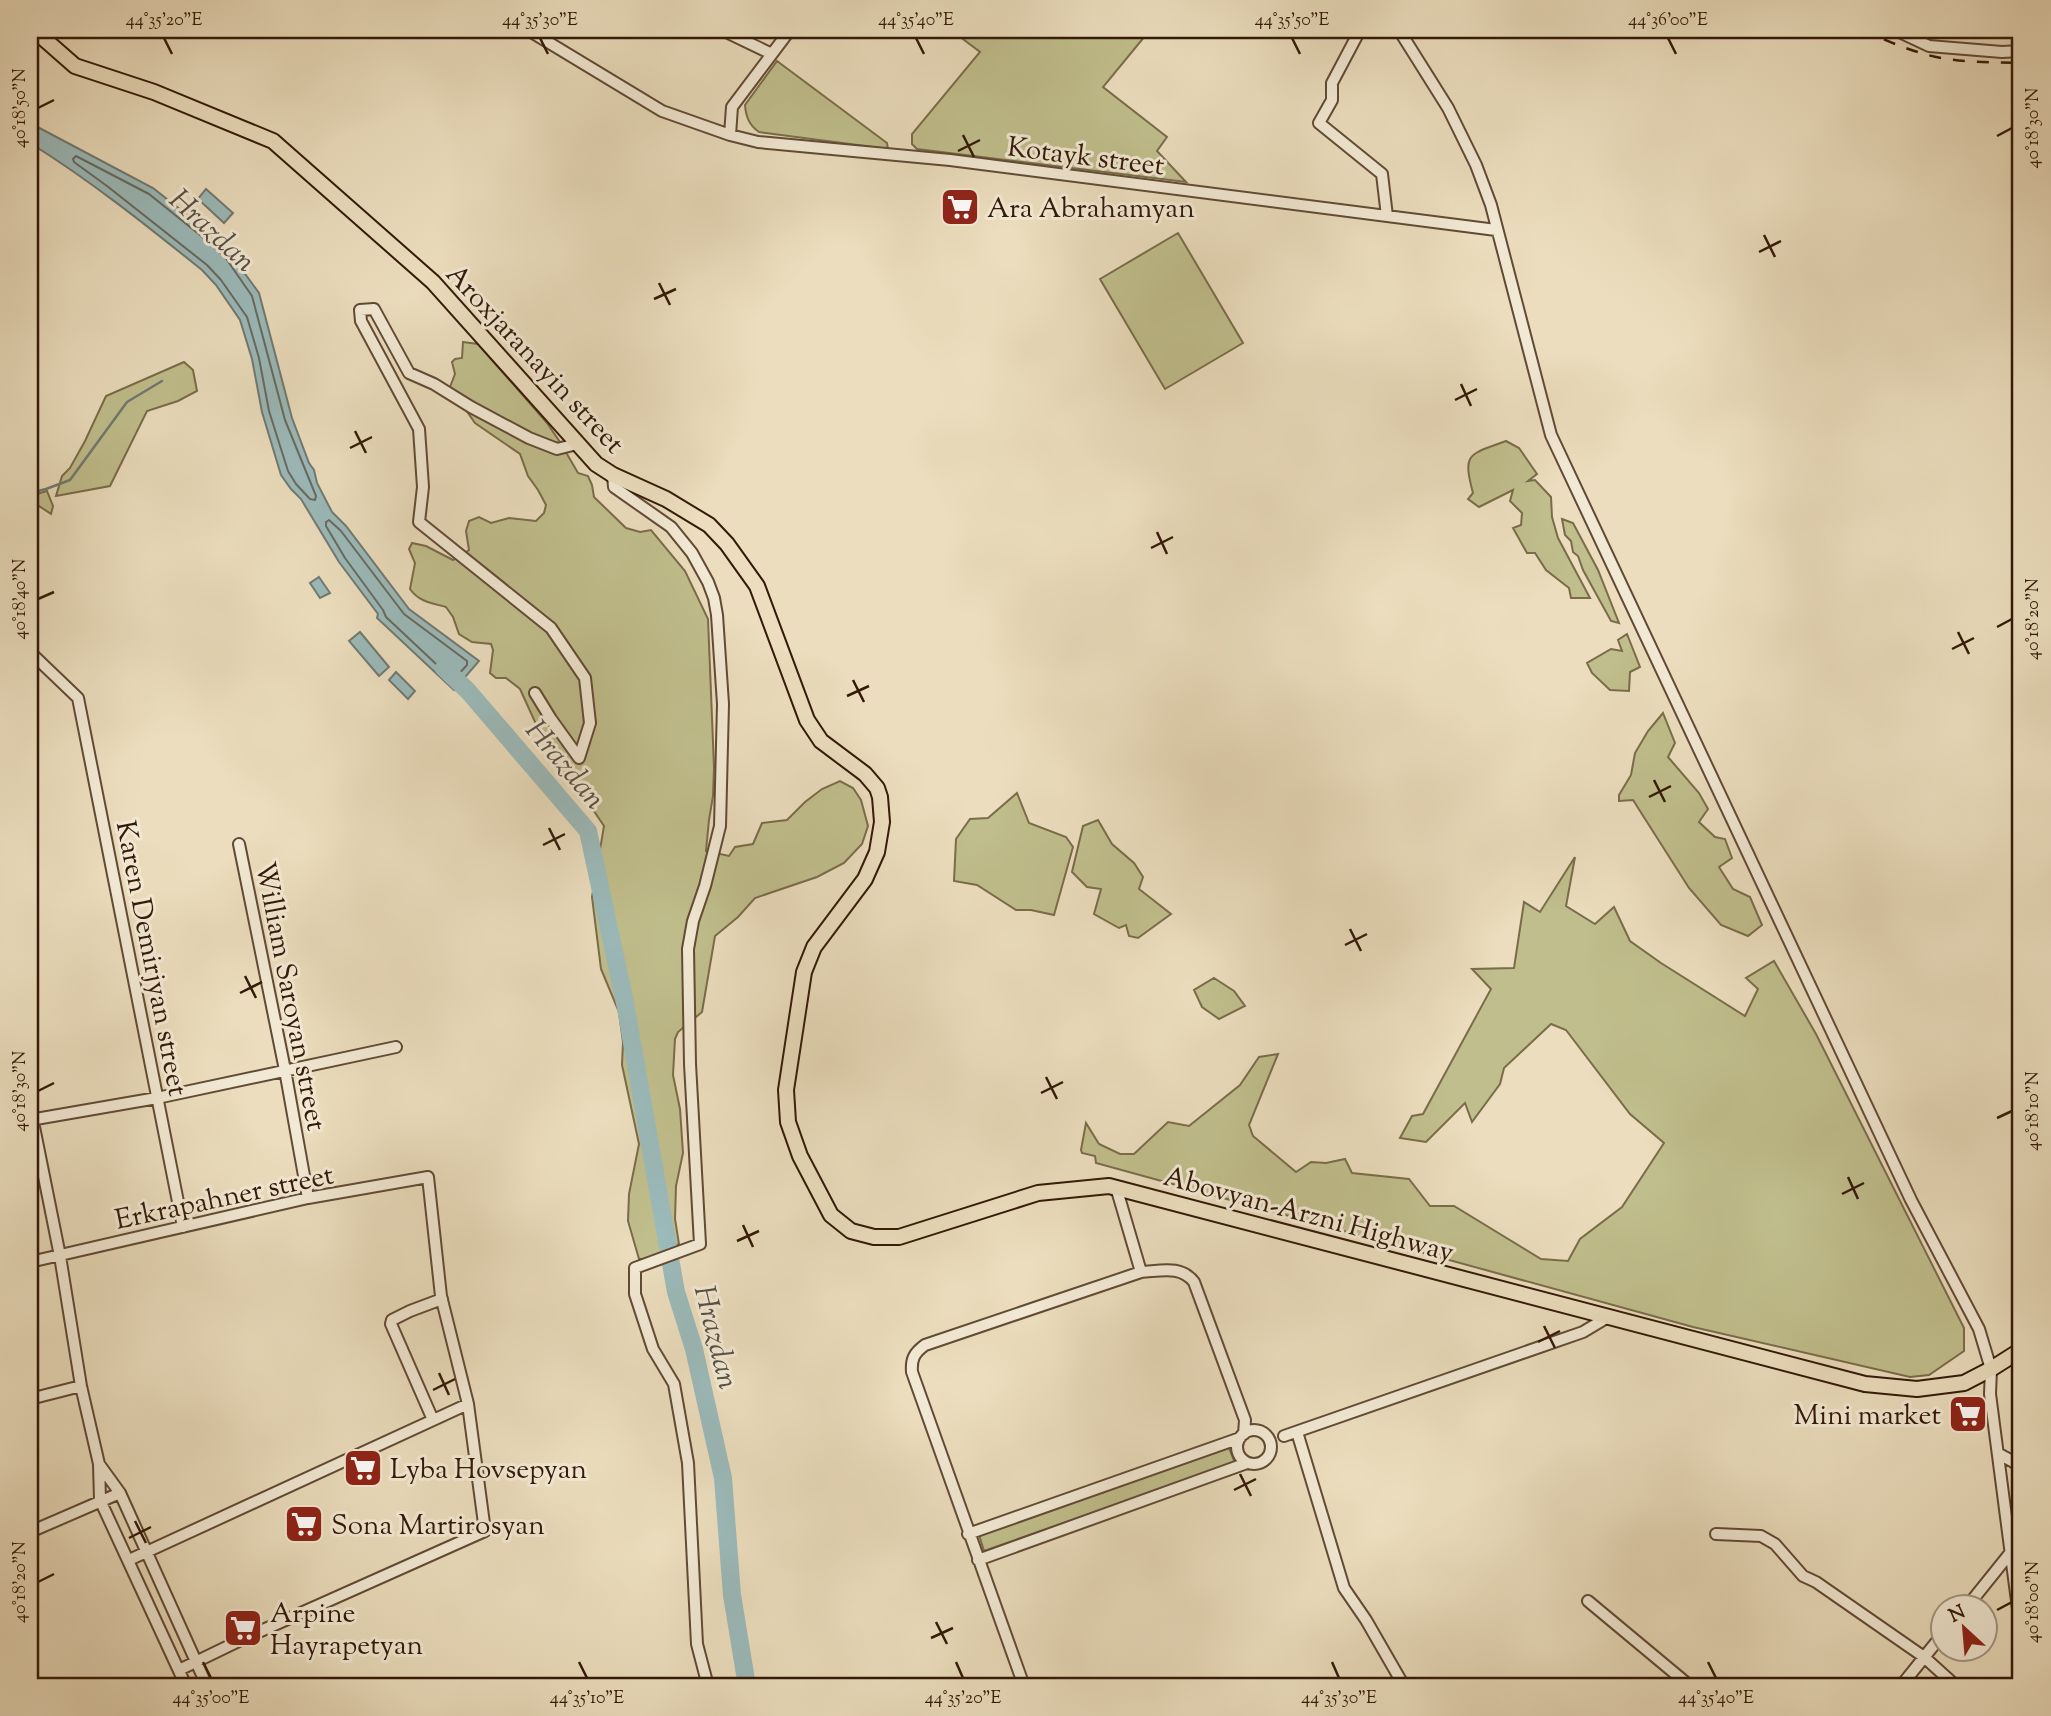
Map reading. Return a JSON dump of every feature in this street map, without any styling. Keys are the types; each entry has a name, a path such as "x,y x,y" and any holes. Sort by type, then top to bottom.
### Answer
{"main road":[{"name":"Aroxjaranayin street","path":"34,30 75,66 154,92 273,141 433,282 596,464 613,475 666,499 709,525 727,544 757,586 807,720 821,741 865,774 877,788 882,804 877,852 865,879 814,947 804,972"},
{"name":"Abovyan-Arzni Highway","path":"804,972 786,1090 788,1122 800,1156 831,1214 851,1231 874,1237 899,1237 1038,1193 1109,1186 1865,1384 1917,1389 1964,1383 2021,1350"}],"street":[{"name":"Kotayk street","path":"528,30 662,111 758,142 950,160 1496,230"},
{"path":"722,30 772,54"},
{"path":"730,135 732,107 790,30"},
{"path":"1360,30 1332,83 1332,100 1319,123 1382,174 1387,216"},
{"path":"1399,30 1448,108 1468,146 1491,205 1551,435 1877,1129 1979,1329 1991,1369 1990,1394 2021,1632"},
{"path":"1895,30 1929,46 2021,51"},
{"path":"30,111 30,118"},
{"path":"535,693 579,758 590,723 585,678 551,628 419,522 423,487 419,429 361,321 360,310 373,309 410,373 529,438 557,449 577,444"},
{"path":"613,475 614,487 671,527 692,553 708,582 717,615 723,704 720,826 693,921 688,949 690,1064 700,1244 635,1268 635,1294 653,1349 674,1384 688,1463 697,1644 708,1686"},
{"name":"Karen Demirjyan street","path":"30,652 78,698 183,1227"},
{"name":"William Saroyan street","path":"239,844 308,1198"},
{"path":"31,1120 158,1098 396,1047"},
{"path":"30,1107 60,1255 81,1386 99,1464 100,1500 186,1686"},
{"name":"Erkrapahner street","path":"30,1262 308,1198 428,1177 442,1299"},
{"path":"1115,1187 1141,1272"},
{"path":"1024,1686 912,1372 913,1356 925,1345 1141,1272 1176,1269 1188,1275 1194,1282 1245,1420 1246,1434 1238,1451 1247,1463"},
{"path":"179,1670 485,1531 468,1404 442,1299 410,1311 396,1318 391,1324 433,1420"},
{"path":"1284,1436 1583,1332 1608,1317"},
{"path":"30,1399 81,1386"},
{"path":"129,1560 468,1404"},
{"path":"1297,1432 1344,1588 1404,1686"},
{"path":"968,1534 1246,1434 1266,1434 1270,1440 1272,1447 1266,1460 1260,1463 1247,1463 978,1560"},
{"path":"1999,1454 2021,1466"},
{"path":"99,1464 120,1493 206,1686"},
{"path":"30,1532 120,1493"},
{"path":"1716,1534 1761,1536 1775,1544 1803,1576 1816,1582 1924,1657 1956,1686"},
{"path":"2011,1552 2021,1560"},
{"path":"1977,1594 2011,1552"},
{"path":"1588,1601 1690,1686"},
{"path":"1901,1686 1928,1652"}],"shaded area":[{"path":"951,30 1150,30 1103,87 1167,137 1157,151 1186,182 917,149 912,144 912,134 980,52"},
{"path":"777,61 887,143 888,149 759,132 749,120 745,105"},
{"path":"1178,233 1243,343 1165,389 1100,279"},
{"path":"463,342 478,344 547,423 578,473 588,476 594,497 626,528 640,532 651,530 685,571 708,619 714,767 706,851 729,856 735,847 753,844 762,823 787,820 822,789 840,781 853,788 861,800 868,826 862,844 844,863 817,877 755,898 715,936 702,1012 678,1032 675,1039 673,1075 680,1109 683,1153 676,1186 675,1219 679,1244 649,1259 639,1259 628,1221 629,1194 639,1144 622,1065 623,1042 619,1012 601,969 592,897 604,826 579,789 575,777 556,768 555,746 540,733 520,689 506,678 496,678 490,673 493,650 491,644 472,642 459,634 446,607 422,599 410,589 415,563 409,549 412,543 426,546 453,560 469,550 466,531 469,521 479,517 491,523 509,518 536,521 544,513 546,505 528,476 520,454 475,423 450,387 455,374 452,362 462,358"},
{"path":"184,362 193,370 197,391 178,401 147,411 110,486 56,496 62,476 70,468 85,441 106,396"},
{"path":"1506,441 1519,448 1537,474 1528,481 1535,480 1551,497 1552,517 1558,538 1590,598 1571,598 1569,588 1546,570 1535,553 1527,553 1513,528 1521,525 1522,513 1510,501 1513,490 1479,507 1468,499 1473,493 1468,470 1471,457"},
{"path":"47,491 53,506 51,514 33,502 30,496"},
{"path":"1562,519 1573,523 1598,570 1619,623 1611,621 1578,556 1573,552 1571,541 1565,535"},
{"path":"1627,634 1640,667 1630,672 1629,691 1610,690 1592,673 1587,663 1611,649 1622,651 1618,640"},
{"path":"1663,713 1675,743 1668,757 1699,793 1708,809 1699,822 1715,837 1725,839 1732,858 1719,867 1733,889 1750,897 1762,925 1748,936 1721,925 1689,888 1633,800 1619,801 1619,795 1631,775 1635,753"},
{"path":"1017,793 1029,823 1066,837 1073,847 1054,915 1016,910 977,885 954,881 956,839 970,819 988,818"},
{"path":"1098,820 1112,844 1134,863 1143,877 1139,889 1171,914 1138,938 1129,936 1126,925 1119,928 1094,914 1101,889 1087,887 1072,872 1083,826"},
{"path":"1575,857 1566,906 1595,924 1614,907 1630,941 1745,1016 1758,989 1746,978 1774,961 1816,1034 1964,1328 1964,1351 1929,1375 1910,1377 1693,1327 1096,1163 1095,1156 1082,1153 1086,1123 1099,1144 1120,1154 1134,1154 1168,1122 1189,1126 1240,1085 1259,1057 1278,1054 1249,1125 1253,1136 1296,1172 1311,1162 1326,1163 1345,1159 1352,1173 1409,1179 1430,1206 1454,1206 1541,1259 1568,1261 1580,1239 1622,1207 1664,1143 1630,1114 1566,1030 1551,1024 1504,1068 1500,1084 1472,1122 1465,1103 1426,1142 1400,1138 1412,1116 1423,1114 1491,989 1472,969 1514,968 1524,902 1540,912"},
{"path":"1214,978 1234,991 1245,1006 1219,1019 1202,1007 1194,990"},
{"path":"1229,1448 1235,1463 984,1551 979,1535"}],"water":[{"path":"30,123 153,188 205,229 230,253 259,293 292,418 317,483 332,512 346,526 409,609 479,661 454,690 377,618 378,614 339,562 301,499 281,475 262,412 252,359 240,320 216,285 202,270 118,204 30,143"},
{"path":"206,189 233,213 224,223 198,199"},
{"path":"319,577 330,593 320,598 310,583"},
{"path":"360,632 389,667 379,676 349,641"},
{"path":"396,672 415,691 408,699 389,680"}],"waterway":[{"path":"30,493 70,480 127,402 162,381"},
{"name":"Hrazdan","path":"444,668 468,691 588,831 625,1003 676,1292 694,1349 723,1478 732,1595 747,1686"}],"railway":[{"path":"1862,30 1939,58 2021,63"}],"place":[{"name":"Ara Abrahamyan","path":"960,207"},
{"name":"Mini market","path":"1968,1414"},
{"name":"Lyba Hovsepyan","path":"363,1468"},
{"name":"Sona Martirosyan","path":"304,1524"},
{"name":"Arpine Hayrapetyan","path":"243,1628"}]}
